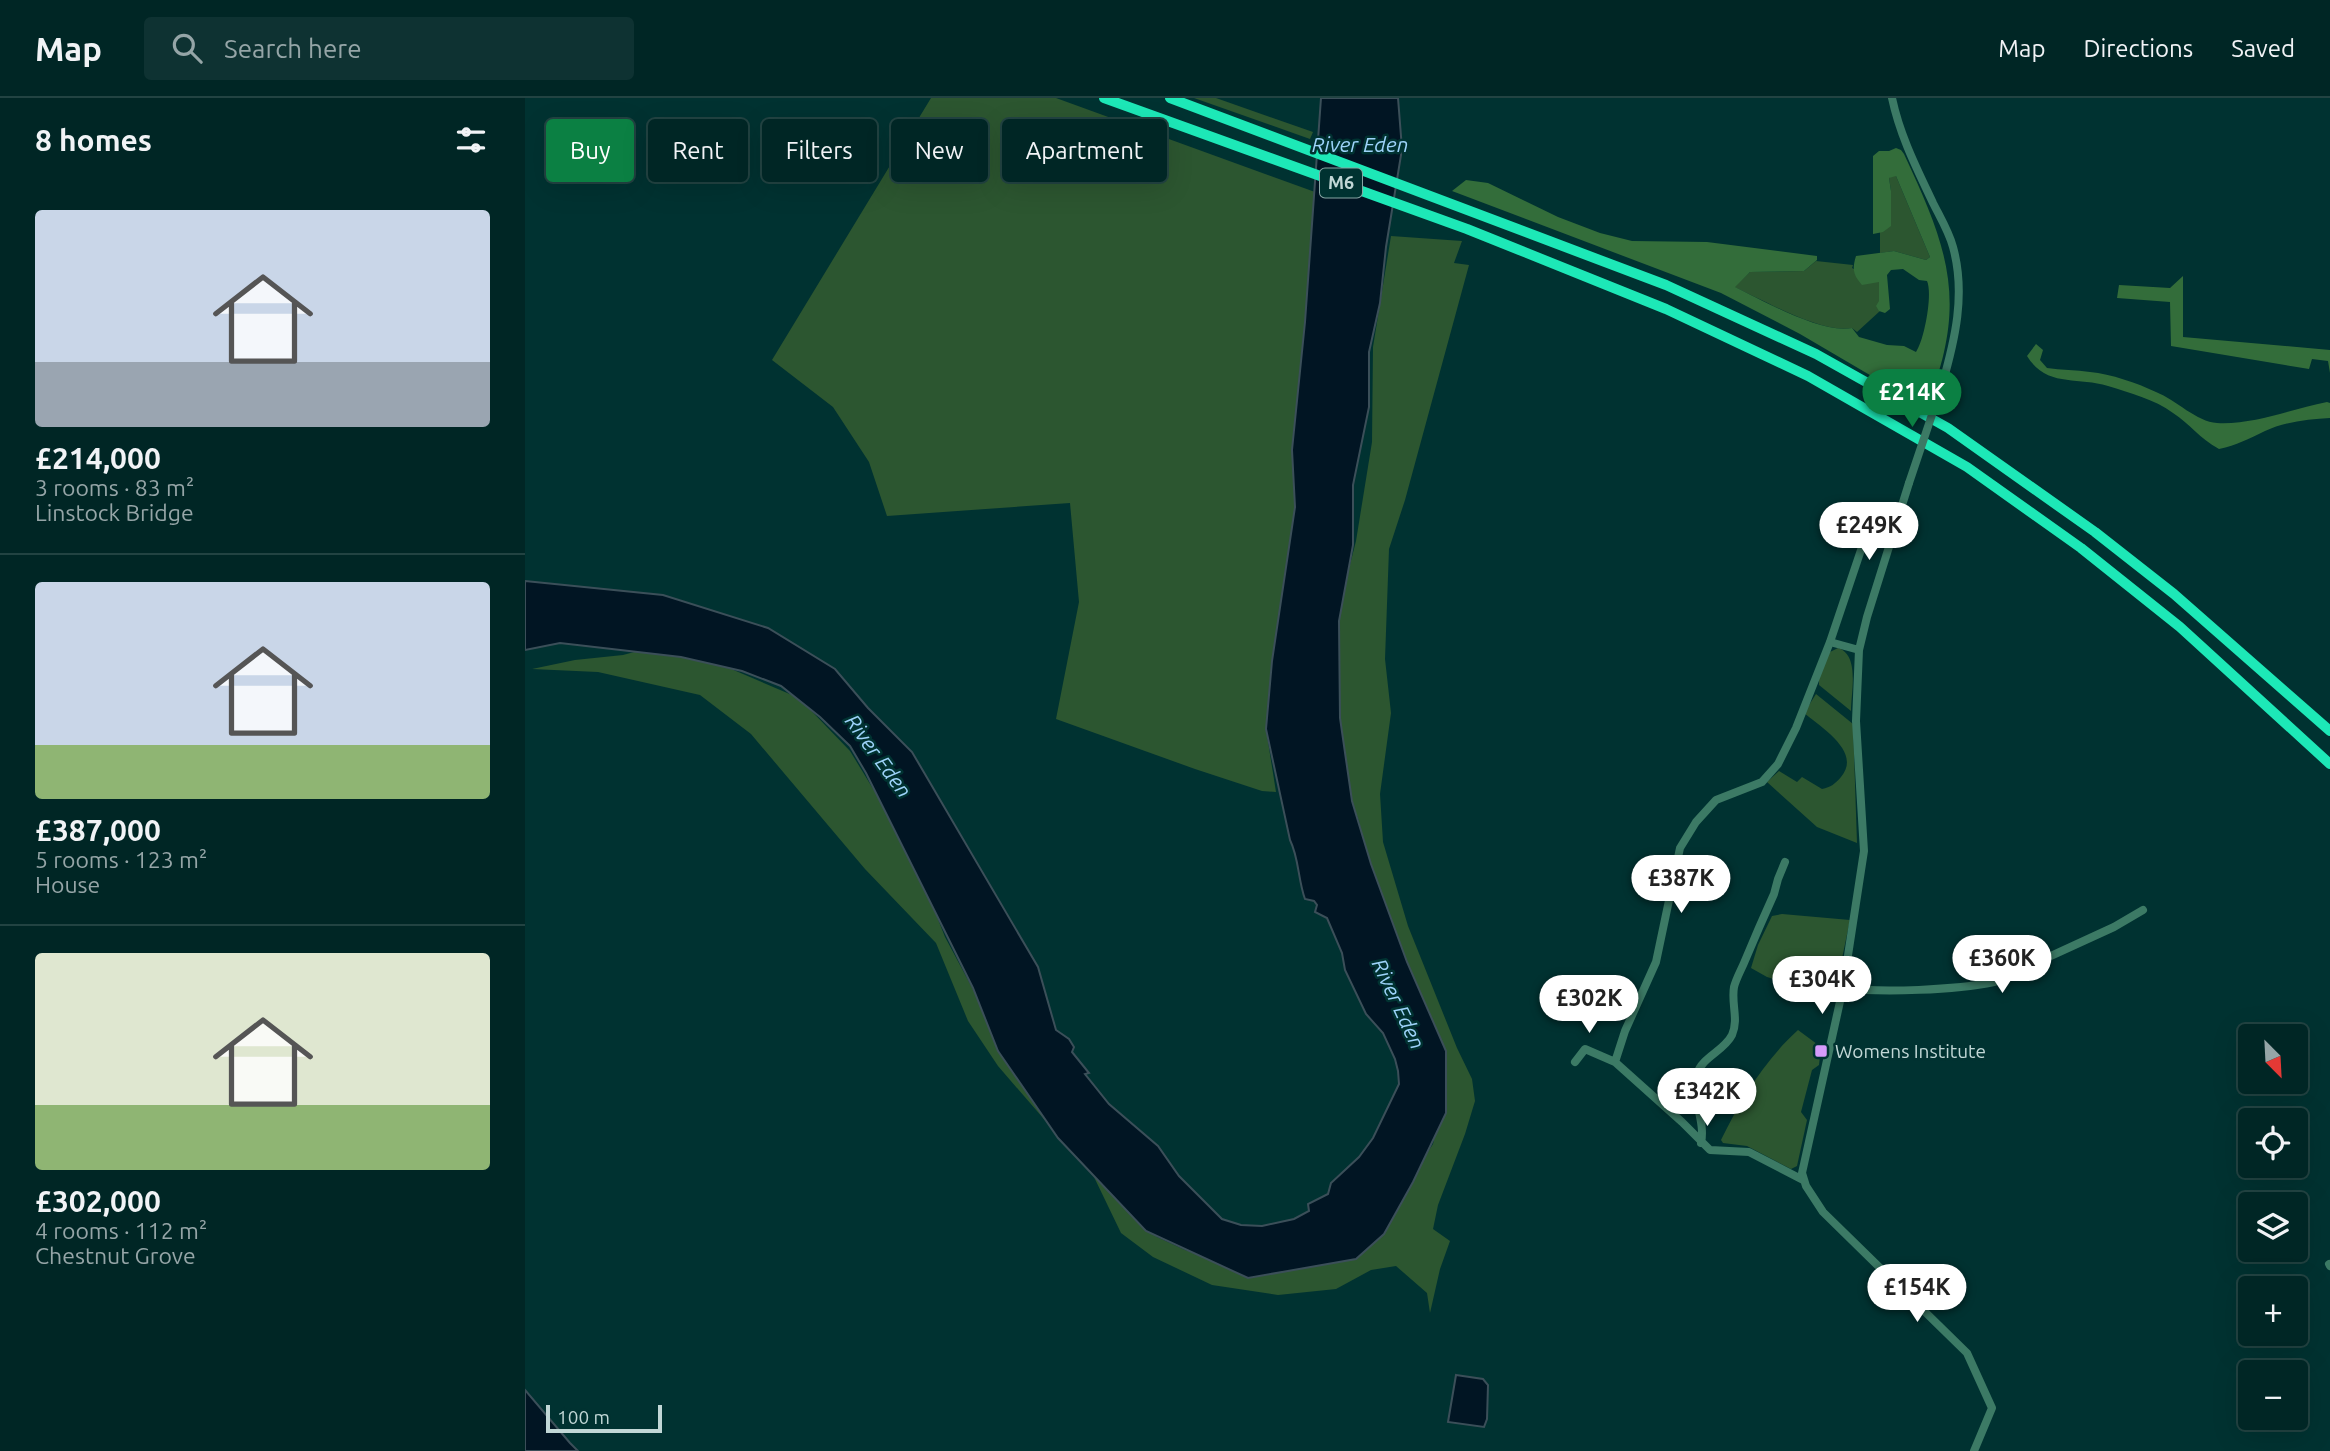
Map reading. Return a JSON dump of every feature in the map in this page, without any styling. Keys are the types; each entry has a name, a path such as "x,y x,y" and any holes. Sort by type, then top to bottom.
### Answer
{"highway":[{"name":"M6","path":"1104,98 1467,229 1666,309 1808,376 1967,467 2081,548 2180,626 2330,764"},
{"name":"M6","path":"1170,98 1666,285 1816,354 1948,428 2095,532 2174,594 2330,731"}],"street":[{"path":"1803,1180 1803,1164 1843,988 1864,851 1856,720 1859,650 1867,617 1942,385 1955,340 1958,318 1958,286 1953,247 1904,141 1892,98"},
{"path":"1615,1062 1625,1031 1656,962 1680,848 1696,822 1716,800 1762,782 1778,764 1796,728 1830,642 1862,547"},
{"path":"1830,642 1859,650"},
{"path":"1701,1143 1703,1134 1695,1088 1697,1073 1710,1057 1726,1045 1733,1033 1736,1020 1734,986 1775,894 1777,879 1785,862"},
{"path":"1843,988 1903,989 1994,982 2114,927 2143,910"},
{"path":"1575,1062 1585,1049 1615,1062 1710,1150 1749,1152 1803,1180 1823,1212 1967,1353 1991,1408 1974,1451"}],"green space":[{"path":"931,98 1056,98 1114,119 1002,119 1002,182 1167,182 1167,138 1315,192 1302,362 1292,450 1295,507 1272,661 1266,729 1276,792 1262,791 1195,769 1056,719 1079,602 1070,503 887,516 869,462 833,407 772,360 891,164 891,182 988,182 988,119 918,119"},
{"path":"1194,98 1216,98 1313,132 1310,139"},
{"path":"1896,148 1904,154 1933,220 1948,279 1950,308 1947,338 1926,408 1800,334 1721,293 1452,191 1466,180 1488,183 1558,217 1600,233 1632,241 1707,242 1817,256 1817,260 1804,271 1750,272 1735,287 1809,321 1839,329 1852,328 1859,337 1887,345 1904,346 1916,352 1927,317 1927,281 1919,280 1903,269 1891,270 1887,275 1890,309 1885,313 1879,311 1876,306 1879,301 1879,282 1862,285 1854,268 1856,256 1894,251 1926,260 1930,257 1896,176 1889,178 1891,226 1883,232 1873,234 1873,156 1879,151"},
{"path":"1896,176 1930,257 1926,260 1894,251 1880,253 1880,232 1883,232 1891,191 1889,178"},
{"path":"1391,236 1462,241 1454,263 1469,265 1405,500 1389,549 1385,659 1391,713 1380,794 1383,842 1408,926 1472,1079 1475,1101 1438,1205 1433,1229 1450,1241 1440,1269 1430,1313 1427,1293 1396,1266 1371,1270 1336,1289 1278,1295 1212,1285 1153,1257 1121,1233 1094,1177 998,1066 968,1021 936,943 865,869 751,734 700,695 598,672 532,669 638,651 708,659 799,698 850,751 911,851 945,937 983,1008 1121,1185 1157,1237 1185,1250 1245,1267 1381,1224 1433,1144 1444,1095 1372,888 1359,821 1338,768 1334,628 1356,541 1372,442 1373,347"},
{"path":"1816,261 1853,265 1852,268 1879,282 1880,311 1857,332 1852,328 1825,326 1809,321 1734,287 1750,272 1804,271"},
{"path":"2183,276 2183,337 2330,350 2330,373 2328,361 2312,359 2309,369 2171,346 2170,302 2117,298 2119,285 2170,288"},
{"path":"2036,344 2043,350 2040,360 2047,368 2098,373 2124,379 2164,396 2209,422 2245,422 2327,402 2330,403 2330,418 2280,425 2219,449 2179,417 2150,400 2108,386 2053,377 2044,373 2027,356"},
{"path":"1838,648 1845,652 1852,666 1851,711 1819,685 1819,676 1828,653"},
{"path":"1816,694 1853,724 1857,843 1817,827 1767,782 1779,771 1797,782 1802,777 1822,789 1833,785 1841,777 1847,759 1843,750 1829,733 1804,713"},
{"path":"1782,914 1850,920 1834,997 1767,977 1751,968 1758,945 1772,916"},
{"path":"1798,1030 1821,1047 1819,1065 1812,1070 1801,1112 1807,1120 1797,1166 1791,1169 1747,1146 1723,1143 1721,1140 1754,1081 1774,1054"}],"water":[{"name":"River Eden","path":"1321,98 1398,98 1402,149 1380,303 1369,352 1369,407 1353,485 1353,545 1339,621 1340,718 1352,801 1371,864 1407,962 1446,1051 1446,1113 1384,1234 1356,1259 1248,1278 1146,1231 1058,1138 998,1051 973,988 866,773 850,746 820,717 781,686 742,671 681,657 560,643 525,650 525,581 663,595 768,628 835,669 868,708 912,752 1038,967 1056,1030 1069,1039 1074,1047 1072,1052 1089,1073 1085,1074 1109,1104 1158,1146 1179,1176 1222,1219 1241,1225 1262,1226 1294,1219 1309,1211 1308,1204 1328,1194 1331,1183 1359,1157 1373,1138 1399,1084 1395,1059 1383,1033 1366,1014 1345,970 1342,953 1327,918 1315,912 1317,905 1314,901 1305,899 1266,729 1272,661 1295,507 1292,450 1305,322"},
{"path":"1456,1375 1483,1379 1488,1385 1487,1419 1484,1427 1448,1422"},
{"path":"525,1390 570,1443 578,1451 525,1451"}],"place":[{"name":"Womens Institute","path":"1821,1051"}]}
